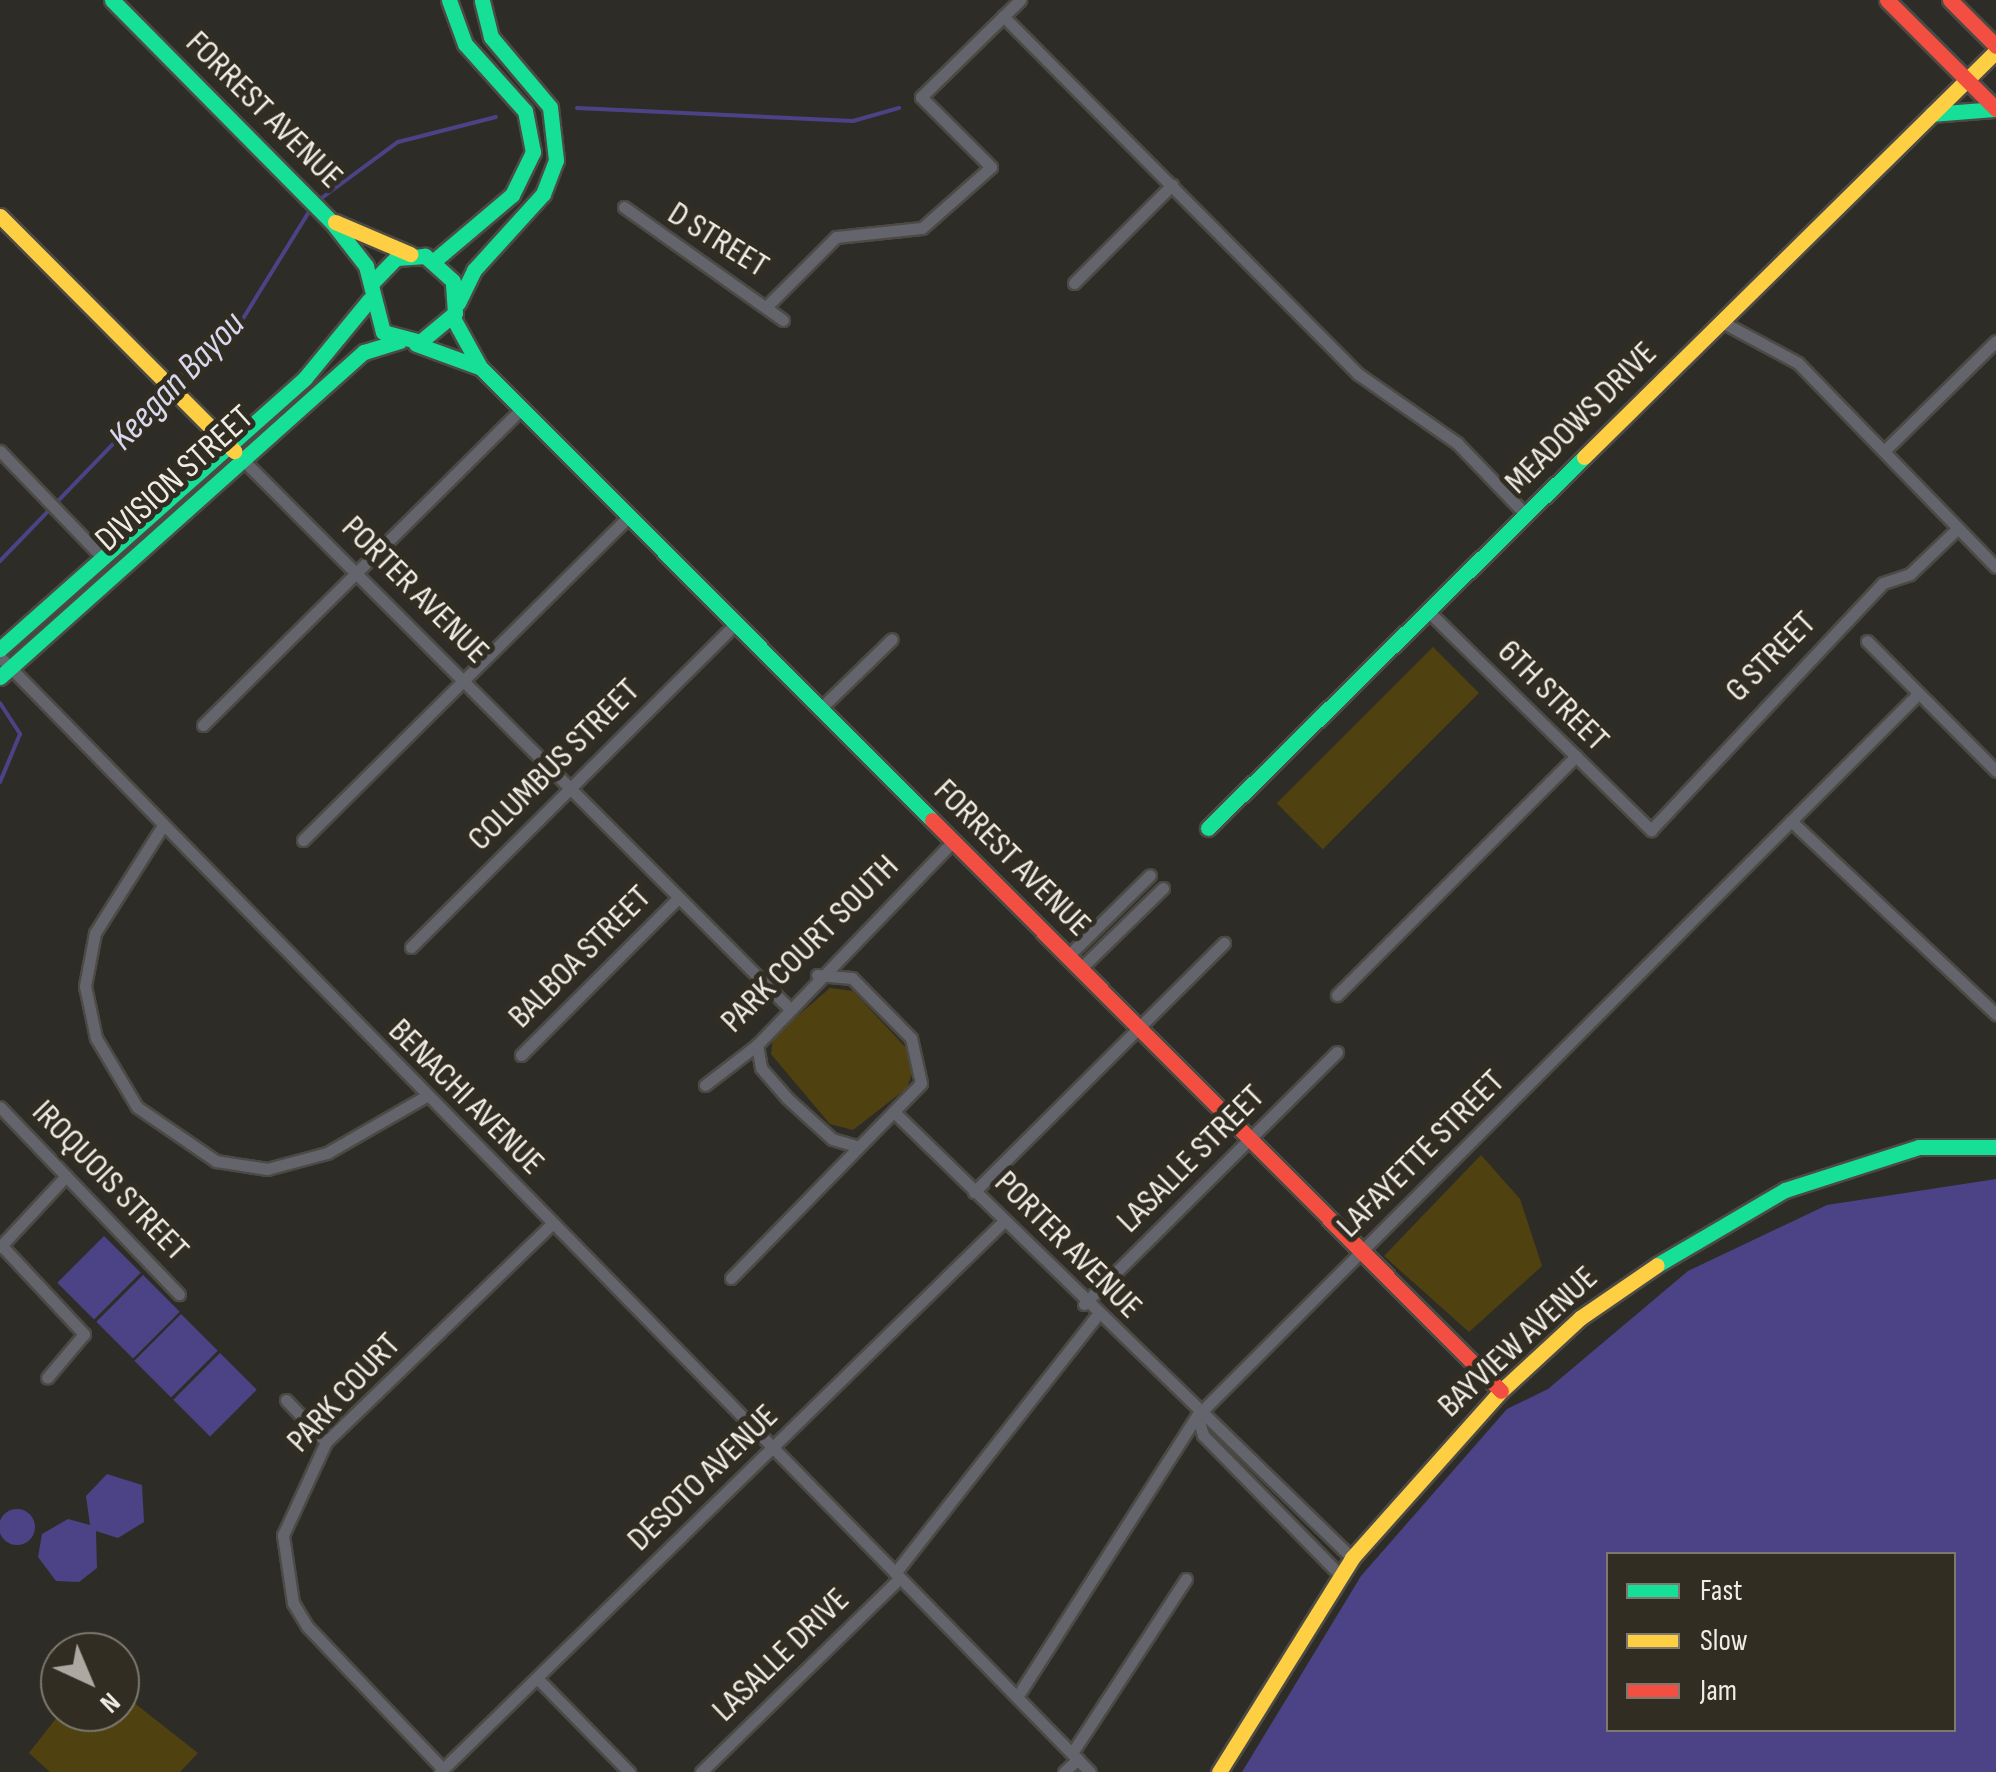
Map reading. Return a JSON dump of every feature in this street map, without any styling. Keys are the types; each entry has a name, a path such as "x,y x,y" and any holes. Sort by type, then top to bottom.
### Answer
{"street":[{"name":"FORREST AVENUE","path":"112,0 326,216 370,292"},
{"path":"435,260 503,204 532,163 531,123 465,44 450,0"},
{"path":"454,313 453,281 435,260 414,254 388,262 370,292 377,325 406,342 454,313 474,270 516,225 551,178 557,130 536,84 486,28 482,0"},
{"path":"768,305 836,237 922,228 991,168 921,97 1020,0"},
{"path":"1887,0 1996,109"},
{"path":"1950,0 1996,48"},
{"path":"1003,16 1358,374 1457,443 1526,515"},
{"name":"MEADOWS DRIVE","path":"1208,828 1996,48"},
{"path":"1932,114 1996,109"},
{"path":"1074,283 1172,185"},
{"name":"D STREET","path":"624,207 768,305 782,320"},
{"name":"PORTER AVENUE","path":"0,216 787,1006"},
{"name":"FORREST AVENUE","path":"326,216 414,254"},
{"name":"DIVISION STREET","path":"0,649 334,350 370,292"},
{"name":"FORREST AVENUE","path":"454,313 480,367 1500,1391"},
{"path":"1722,322 1798,363 1996,567"},
{"path":"1884,450 1996,340"},
{"name":"FORREST AVENUE","path":"406,342 480,367"},
{"name":"DIVISION STREET","path":"3,667 364,352 406,342"},
{"path":"204,725 521,409"},
{"path":"0,450 102,557"},
{"path":"303,840 628,517"},
{"name":"G STREET","path":"1638,822 1662,825 1694,792 1702,766 1869,597 1910,574 1958,528"},
{"name":"6TH STREET","path":"1428,611 1638,822"},
{"name":"COLUMBUS STREET","path":"411,947 736,623"},
{"path":"820,709 892,640"},
{"path":"1867,642 1996,772"},
{"name":"BENACHI AVENUE","path":"3,667 1090,1772"},
{"name":"LAFAYETTE STREET","path":"1017,1698 1197,1416 1918,694"},
{"path":"1337,995 1576,756"},
{"path":"1790,821 1996,1014"},
{"path":"162,827 95,933 84,986 96,1038 137,1107 216,1161 267,1169 327,1153 426,1096"},
{"name":"PARK COURT SOUTH","path":"705,1084 757,1045 787,1006 953,841"},
{"path":"1068,956 1150,875"},
{"path":"1080,968 1163,888"},
{"name":"BALBOA STREET","path":"521,1054 678,898"},
{"path":"974,1192 1224,942"},
{"path":"731,1278 857,1146 896,1115 921,1083 921,1051 852,978 818,976"},
{"path":"757,1045 762,1068 787,1098 832,1139 857,1146"},
{"name":"LASALLE STREET","path":"1084,1304 1337,1052"},
{"name":"IROQUOIS STREET","path":"0,1106 180,1294"},
{"name":"PORTER AVENUE","path":"896,1115 1197,1416 1216,1422 1352,1558"},
{"name":"BAYVIEW AVENUE","path":"1220,1772 1352,1558 1500,1391 1637,1275 1785,1190 1919,1147 1996,1147"},
{"path":"47,1378 84,1334 1,1246 66,1176"},
{"name":"DESOTO AVENUE","path":"442,1771 1003,1222"},
{"name":"PARK COURT","path":"442,1771 293,1603 283,1535 326,1442 552,1224"},
{"path":"897,1575 1096,1317"},
{"path":"286,1400 326,1442"},
{"name":"PORTER AVENUE","path":"1197,1416 1203,1435 1339,1574"},
{"name":"LASALLE DRIVE","path":"702,1772 897,1575"},
{"path":"1064,1772 1186,1579"},
{"path":"538,1678 629,1772"}],"shaded area":[{"path":"1433,647 1479,693 1323,849 1277,803"},
{"path":"830,988 853,991 909,1051 914,1068 907,1088 853,1130 830,1124 771,1054 773,1037"},
{"path":"1481,1155 1520,1199 1542,1266 1469,1332 1384,1256"},
{"path":"1996,1179 1996,1772 1242,1772 1361,1576 1507,1409 1548,1389 1688,1271 1827,1205"},
{"path":"104,1236 141,1273 94,1319 57,1283"},
{"path":"143,1275 180,1312 133,1358 96,1322"},
{"path":"181,1314 218,1351 171,1397 134,1361"},
{"path":"220,1353 257,1390 210,1436 173,1400"},
{"path":"107,1474 142,1485 144,1522 118,1538 96,1531 97,1568 79,1582 56,1581 38,1557 42,1534 68,1519 90,1525 86,1496"},
{"path":"17,1509 30,1514 35,1527 30,1540 17,1545 4,1540 -1,1527 4,1514"},
{"path":"140,1707 198,1753 180,1772 50,1772 29,1753 45,1732 140,1732"}],"waterway":[{"name":"Keegan Bayou","path":"577,108 853,121 899,108"},
{"name":"Keegan Bayou","path":"319,200 398,142 496,117"},
{"name":"Keegan Bayou","path":"174,381 244,317 312,207"},
{"name":"Keegan Bayou","path":"0,561 167,388"},
{"name":"Keegan Bayou","path":"0,703 20,734 0,782"}],"traffic: fast":[{"path":"112,0 331,221 366,266 383,332 420,342 455,313 453,281 425,256 396,258 371,284"},
{"path":"435,260 512,195 533,152 525,111 465,44 449,0"},
{"path":"458,303 474,270 543,194 556,160 550,107 491,37 482,0"},
{"path":"1932,114 1996,109"},
{"path":"0,649 305,378 369,300"},
{"path":"453,318 480,367 932,820"},
{"path":"0,677 364,352 399,341"},
{"path":"416,344 479,367"},
{"path":"1208,828 1584,457"},
{"path":"1657,1265 1785,1190 1919,1147 1996,1147"}],"traffic: slow":[{"path":"1584,457 1996,51"},
{"path":"0,216 234,451"},
{"path":"335,222 410,254"},
{"path":"1219,1772 1352,1558 1501,1391 1580,1318 1657,1265"}],"traffic: jam":[{"path":"1887,0 1996,109"},
{"path":"1950,0 1996,46"},
{"path":"932,820 1501,1391"}]}
